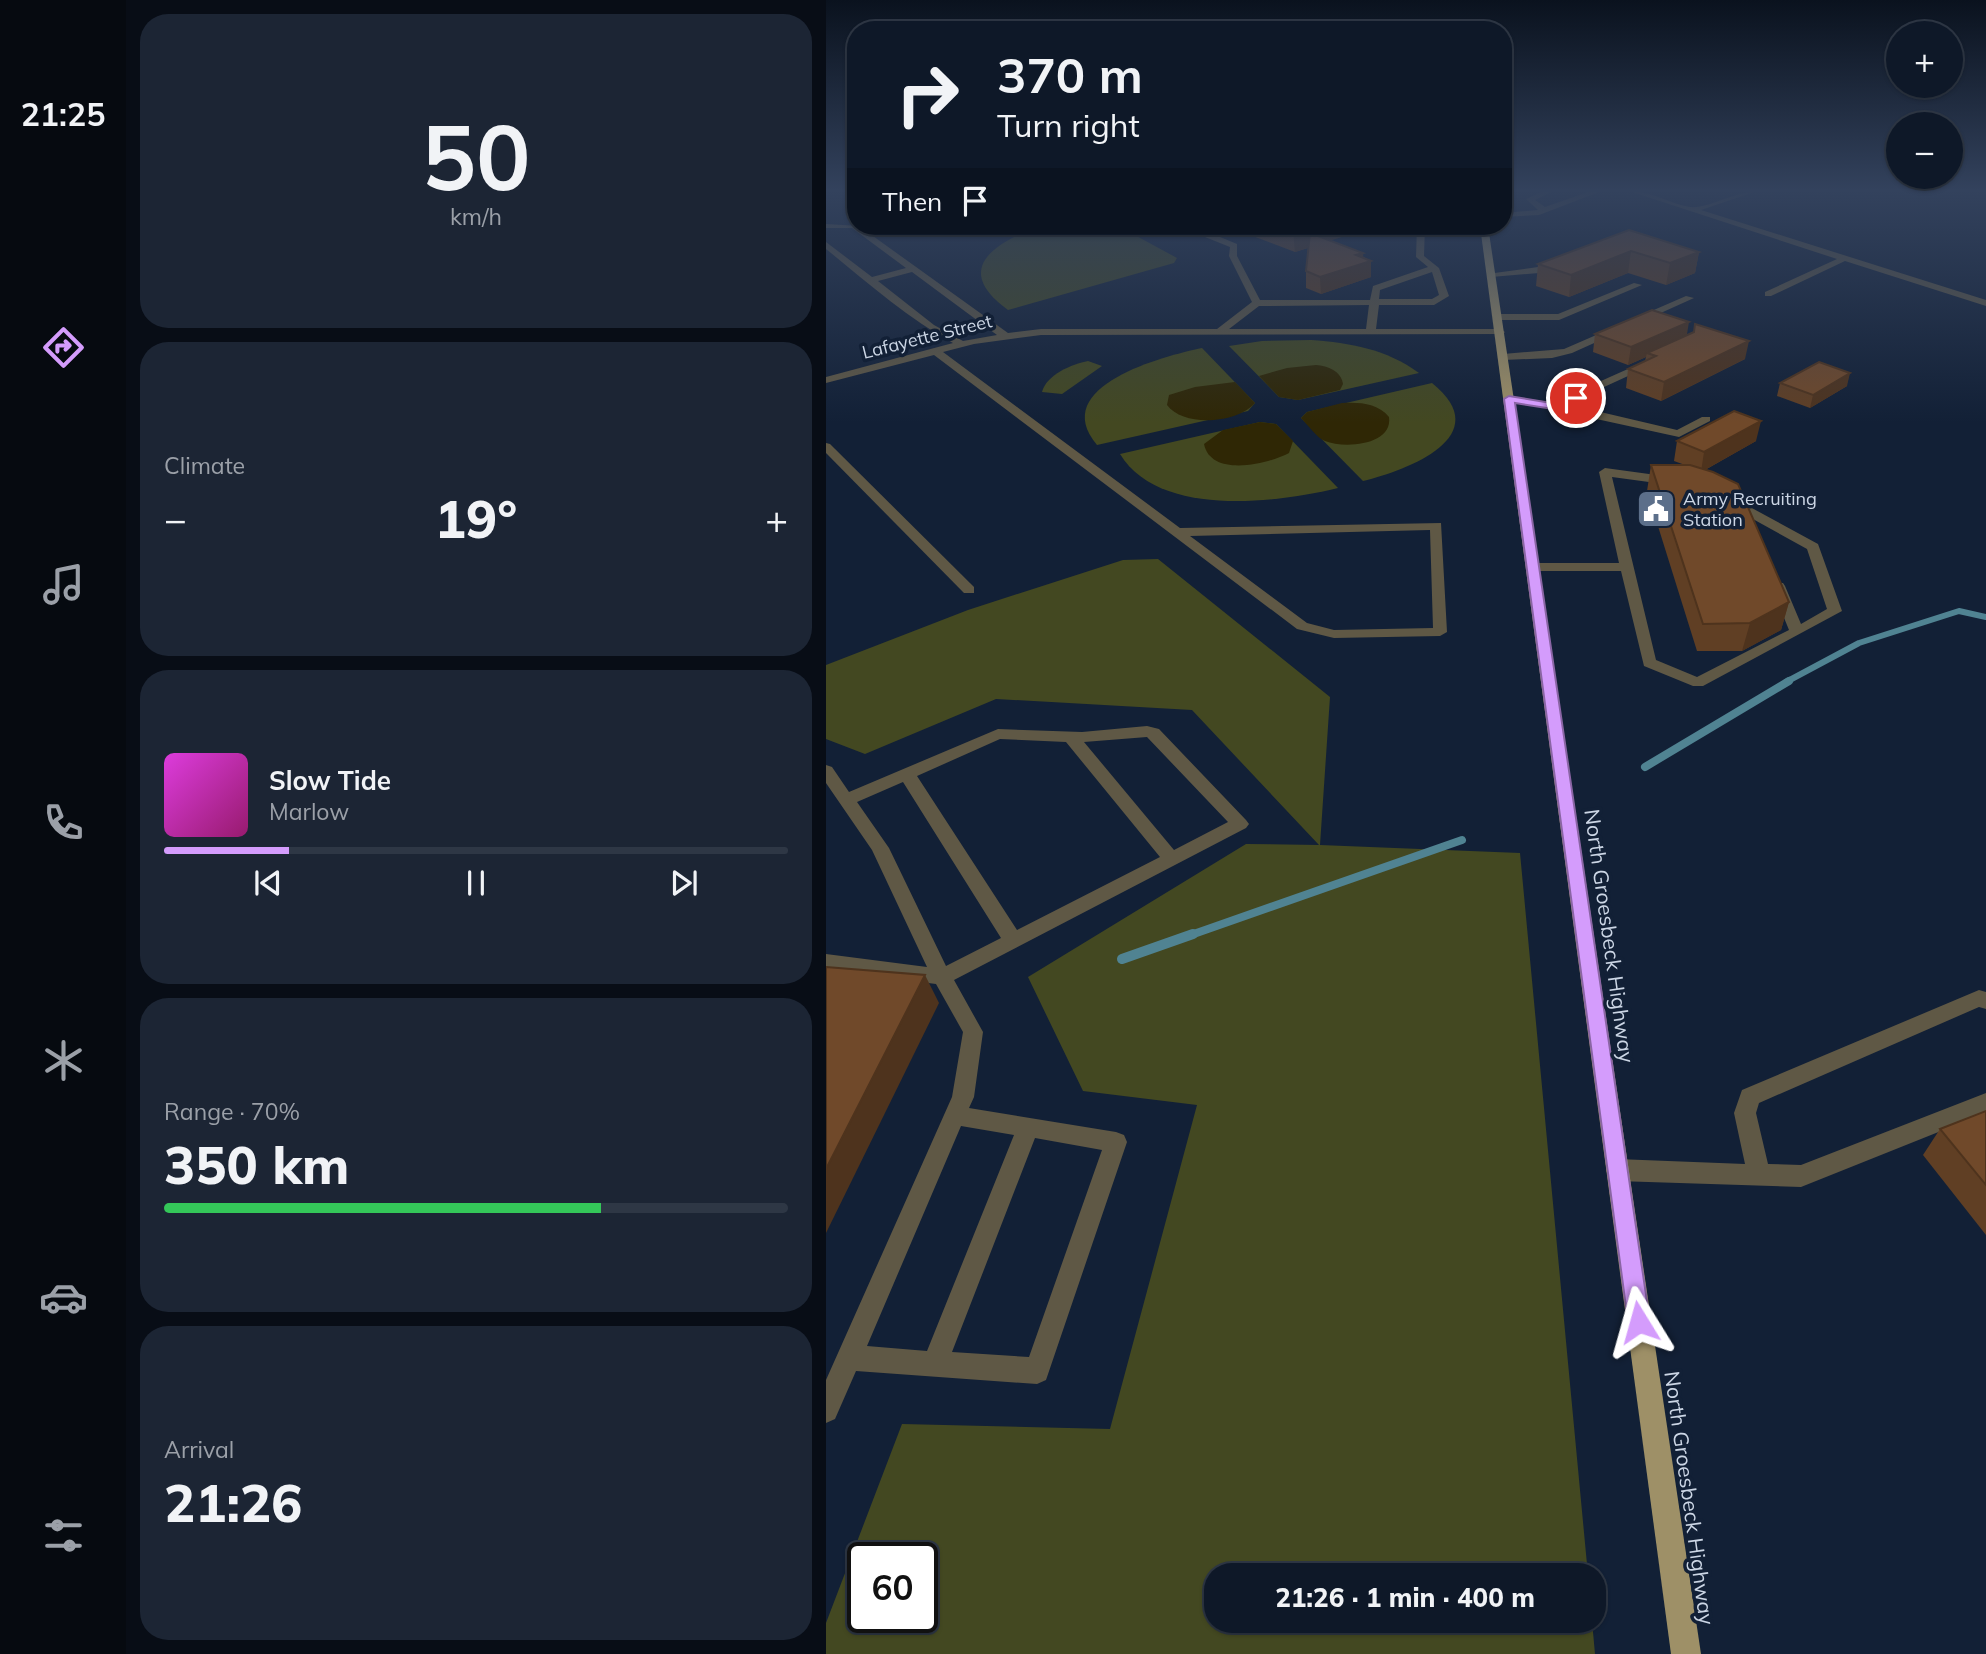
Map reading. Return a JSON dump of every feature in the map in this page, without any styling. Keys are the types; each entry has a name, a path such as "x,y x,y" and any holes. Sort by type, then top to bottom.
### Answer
{"main road":[{"name":"North Groesbeck Highway","path":"1490,269 1686,1654"}],"street":[{"path":"857,269 931,327 962,344"},
{"path":"1240,269 1257,303"},
{"path":"1371,332 1376,288 1431,269"},
{"path":"1219,332 1257,303 1423,304 1442,299 1444,296 1435,269"},
{"path":"1491,274 1541,269"},
{"path":"1768,293 1820,269"},
{"path":"1880,269 1986,303"},
{"path":"870,279 914,270 1005,336"},
{"path":"1497,317 1559,317 1637,285"},
{"path":"1503,357 1552,355 1568,351 1689,298"},
{"path":"974,325 985,322"},
{"path":"947,334 963,329"},
{"name":"Lafayette Street","path":"826,380 962,344 1005,336 1061,331 1500,332"},
{"path":"935,351 1177,531 1282,613 1308,629 1334,634 1440,632 1436,526 1177,531"},
{"path":"1566,408 1587,391 1654,360"},
{"path":"1509,399 1566,408 1679,434 1706,419"},
{"path":"826,446 969,590"},
{"path":"1682,482 1605,471 1649,663 1698,683 1835,611 1813,547 1741,507 1756,534"},
{"path":"1533,568 1627,568"},
{"path":"1771,571 1797,632"},
{"path":"826,962 942,977 1240,824 1153,733 1071,737 998,734 848,799"},
{"path":"1071,737 1171,859"},
{"path":"907,774 1013,940"},
{"path":"826,1410 963,1097 973,1032 942,977 880,848 848,799 829,779"},
{"path":"1759,1175 1745,1113 1750,1097 1979,998 1986,1001"},
{"path":"1618,1170 1801,1176 1986,1103"},
{"path":"849,1358 1037,1371 1116,1142 955,1115"},
{"path":"934,1364 1028,1127"}],"green space":[{"path":"1152,269 1008,310 991,295 983,282 981,270"},
{"path":"1311,340 1368,349 1394,358 1419,373 1298,400 1279,397 1229,346 1262,341"},
{"path":"1202,348 1255,403 1248,411 1097,445 1086,424 1087,406 1098,390 1139,367"},
{"path":"1088,361 1102,366 1062,394 1042,392 1054,376"},
{"path":"1432,383 1450,402 1455,419 1451,434 1439,448 1422,459 1382,476 1363,481 1301,418 1307,412"},
{"path":"1260,422 1276,424 1338,488 1252,501 1190,497 1162,488 1138,474 1120,454"},
{"path":"1158,559 1330,697 1320,845 1520,853 1587,1563 1204,1563 1204,1633 1593,1633 1595,1654 826,1654 826,1623 847,1568 847,1633 938,1633 938,1542 857,1542 902,1424 1110,1429 1197,1105 1083,1091 1028,977 1246,844 1319,845 1192,710 996,699 865,754 826,739 826,665 968,610 1123,560"}],"sand":[{"path":"1316,365 1337,373 1343,384 1340,390 1298,400 1279,397 1259,376 1287,368"},
{"path":"1235,382 1255,403 1236,415 1198,420 1175,412 1167,405 1169,395 1195,387"},
{"path":"1342,403 1361,403 1385,412 1389,417 1384,434 1366,442 1344,445 1322,439 1301,418 1307,412"},
{"path":"1260,422 1276,424 1293,441 1289,453 1268,461 1241,465 1228,465 1209,455 1204,444 1223,430"}],"building":[{"path":"1306,269 1345,269 1320,277"},
{"path":"1554,269 1586,269 1571,275"},
{"path":"1652,310 1689,322 1631,347 1595,334"},
{"path":"1695,324 1749,341 1664,382 1628,369 1656,356 1647,353 1694,332"},
{"path":"1819,362 1850,373 1813,395 1780,383"},
{"path":"1734,411 1761,421 1704,452 1677,441"},
{"path":"1651,465 1690,465 1738,484 1789,602 1750,623 1703,624"},
{"path":"826,967 925,975 826,1169"},
{"path":"1986,1111 1986,1185 1940,1129"}],"waterway":[{"path":"1786,682 1859,643 1959,611 1986,617"},
{"path":"1645,767 1789,681"},
{"path":"1188,936 1462,840"},
{"path":"1122,959 1193,934"}],"place":[{"name":"Army Recruiting Station","path":"1656,509"}],"route":[{"path":"1576,398 1566,408 1509,399 1639,1322"}]}
